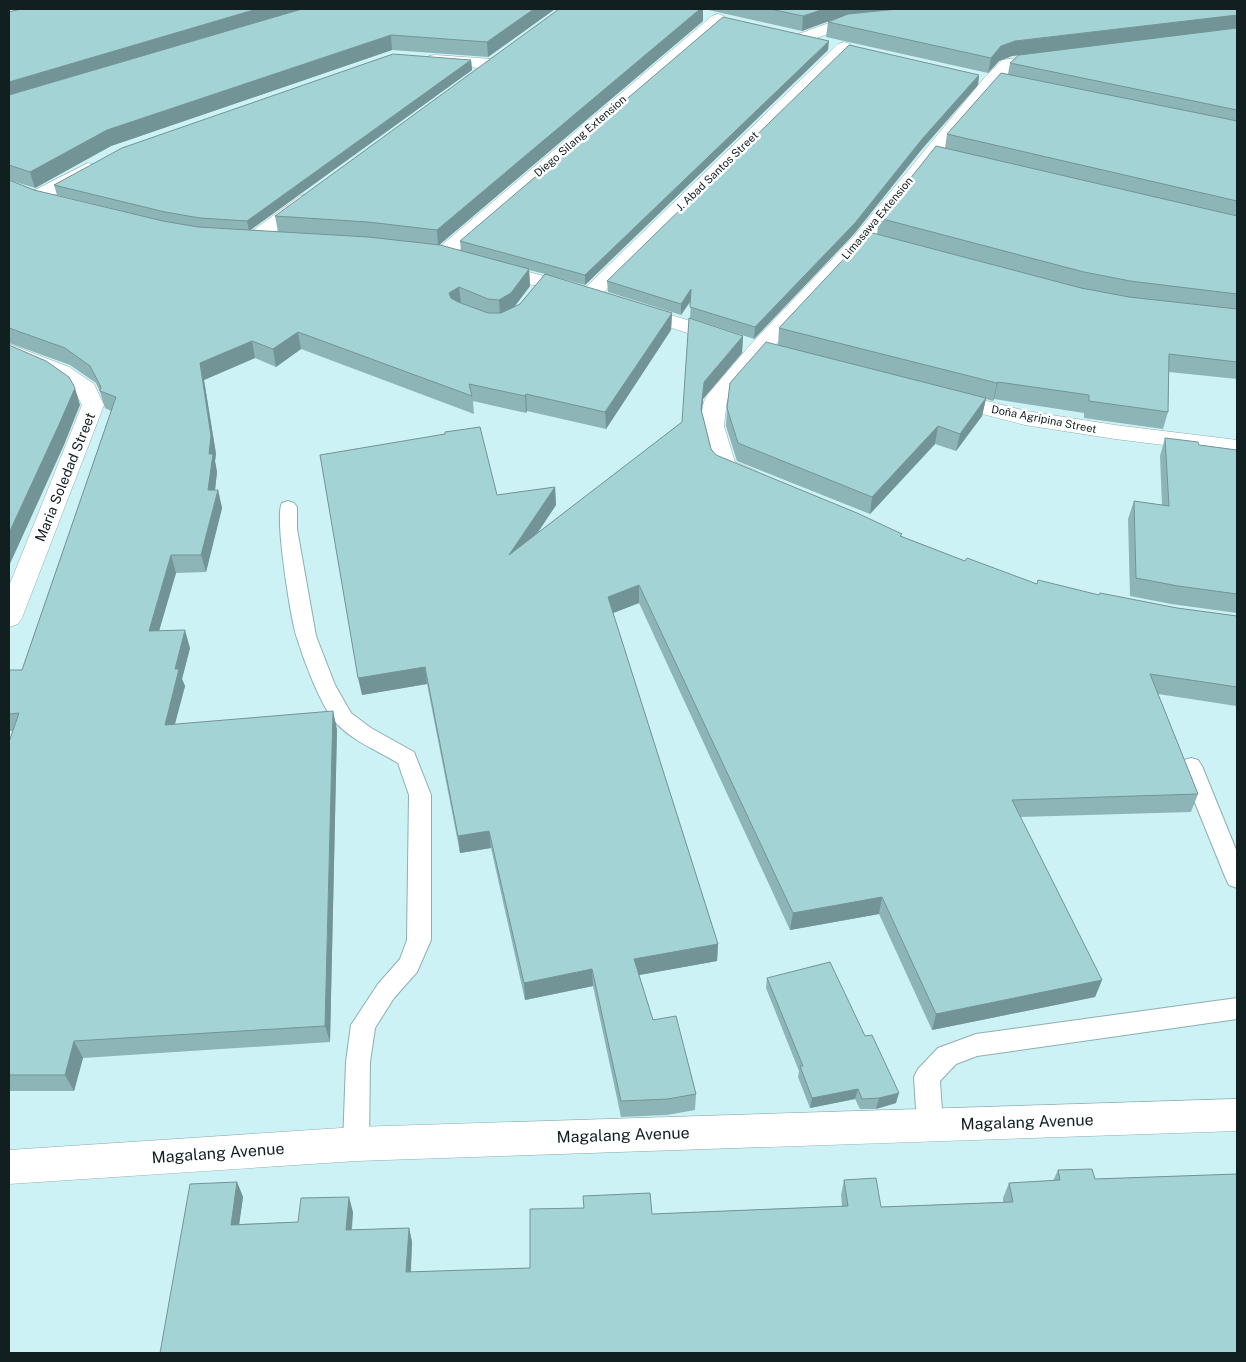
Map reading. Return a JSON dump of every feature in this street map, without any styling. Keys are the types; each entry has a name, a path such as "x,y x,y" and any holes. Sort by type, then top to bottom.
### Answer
{"street":[{"name":"Diego Silang Extension","path":"605,300 537,289 474,263 434,253 710,17 736,23"},
{"path":"802,38 843,23 882,19"},
{"path":"784,34 862,52"},
{"name":"J. Abad Santos Street","path":"605,300 844,47"},
{"path":"468,82 507,53"},
{"name":"Limasawa Extension","path":"769,484 724,466 713,426 716,399 768,352 871,241 938,156 981,79 1008,64 1061,57"},
{"path":"422,59 492,64"},
{"path":"66,206 27,194 102,161"},
{"path":"284,241 246,238 318,192"},
{"path":"605,300 768,352"},
{"name":"Maria Soledad Street","path":"9,350 61,372 86,389 93,406 10,614"},
{"name":"Doña Agripina Street","path":"930,394 1025,418 1115,432 1237,447"},
{"name":"Magalang Avenue","path":"9,1167 356,1144 1237,1115"}],"lane":[{"path":"981,79 1010,85"},
{"path":"288,507 288,529 306,636 324,686 344,718 364,733 407,758 420,795 419,940 410,965 386,991 364,1024 358,1062 356,1144"},
{"path":"1191,766 1237,879"},
{"path":"930,1125 927,1077 947,1056 976,1045 1237,1008"}],"building":[{"path":"21,9 257,9 9,82 9,12"},
{"path":"302,9 534,9 487,42 391,35 107,130 30,172 9,165 9,95"},
{"path":"559,9 700,9 437,230 368,222 275,216"},
{"path":"770,9 824,9 803,16"},
{"path":"898,9 1237,9 1237,15 1015,41 1001,46 991,58 828,22 848,14"},
{"path":"723,17 829,41 585,275 460,241"},
{"path":"1237,28 1237,110 1010,63 1019,55"},
{"path":"849,45 979,75 923,138 855,223 755,327 690,307 691,289 681,304 607,281"},
{"path":"393,54 471,60 247,221 200,218 165,212 54,185 122,148"},
{"path":"1001,73 1237,121 1237,201 947,134"},
{"path":"936,146 1237,216 1237,294 1130,281 1084,272 879,218"},
{"path":"9,180 34,190 163,221 198,227 368,237 440,245 529,269 511,293 499,300 488,299 459,287 449,293 451,298 458,302 488,313 501,313 520,304 545,274 672,313 605,412 526,394 525,396 469,384 472,396 298,332 273,349 252,341 200,363 211,436 209,454 213,454 208,490 218,490 201,555 171,555 149,631 185,630 175,669 179,669 165,725 333,711 325,1026 74,1041 65,1075 9,1075 9,742 19,713 9,714 9,670 22,670 116,397 100,391 101,387 90,366 65,348 9,328"},
{"path":"869,232 1081,288 1129,297 1237,309 1237,362 1169,354 1168,412 1089,401 1089,395 997,383 779,328"},
{"path":"689,318 743,336 704,382 701,409 711,449 716,455 857,513 902,534 900,536 965,561 967,558 1037,584 1038,580 1099,595 1100,593 1177,608 1237,616 1237,687 1150,674 1198,794 1012,800 1102,980 936,1014 882,897 793,913 639,585 608,597 718,944 634,959 653,1020 676,1016 696,1094 668,1099 621,1101 592,969 524,983 489,831 458,836 425,667 358,678 320,455 480,427 497,495 555,487 509,555 682,422"},
{"path":"766,342 986,398 960,434 938,426 872,497 738,443 727,408 730,383"},
{"path":"9,345 46,361 69,377 75,388 9,533"},
{"path":"1165,438 1237,450 1237,594 1136,578 1134,501 1169,506"},
{"path":"830,962 865,1036 872,1035 899,1093 879,1098 862,1099 858,1089 812,1098 800,1066 803,1066 767,978"},
{"path":"1092,1169 1095,1179 1237,1174 1237,1353 160,1353 190,1184 237,1182 231,1225 298,1222 301,1198 349,1197 346,1230 409,1228 406,1272 530,1268 530,1209 584,1208 583,1196 650,1193 652,1214 848,1206 844,1180 876,1178 881,1207 1013,1202 1009,1183 1060,1180 1058,1170"}]}
